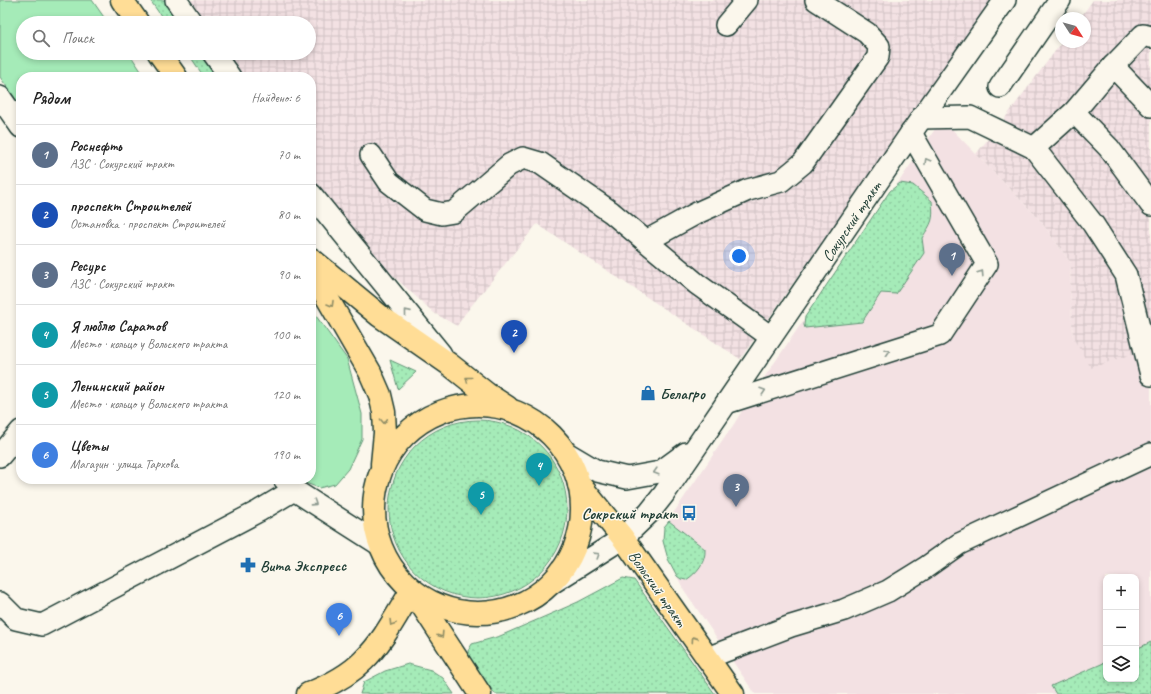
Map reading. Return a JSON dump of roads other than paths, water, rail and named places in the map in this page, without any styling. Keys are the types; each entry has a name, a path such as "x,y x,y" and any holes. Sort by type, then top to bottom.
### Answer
{"main road":[{"path":"122,0 133,16"},
{"path":"164,60 172,72"},
{"path":"316,263 380,316 449,364 487,394 509,409 531,419 550,433 566,452 576,473 579,484 582,510 578,537 568,561 552,583 535,596 515,606 494,612 472,613 451,610 431,602 412,590"},
{"path":"316,279 370,372 380,395 384,412 385,433 381,471 375,496 374,521 380,545 393,571 412,590 480,694"},
{"path":"381,471 391,451 406,434 423,420 443,410 465,405 487,405 509,409"},
{"name":"Вольский тракт","path":"579,484 623,538 733,694"},
{"path":"308,694 327,686 346,675 363,661 381,641 412,590"}],"street":[{"path":"176,0 187,16"},
{"path":"726,25 747,0"},
{"path":"646,241 697,213 748,190 781,181 803,163 869,70 878,57 879,46 867,33 816,0"},
{"name":"Сокурский тракт","path":"552,583 623,538 653,508 664,494 916,126 1005,0"},
{"path":"1000,87 1060,0"},
{"path":"1034,148 1074,112 1113,66 1143,36 1151,37"},
{"path":"218,60 226,72"},
{"path":"1113,66 1151,106"},
{"path":"0,97 16,120"},
{"path":"1074,112 1109,148 1151,204"},
{"path":"726,403 940,335 987,264 916,126 970,117 1034,148 1093,224 1126,275 1151,375"},
{"path":"371,155 389,182 425,210 442,214 454,212 509,165 523,158 540,163 611,212 697,284 771,337"},
{"path":"316,200 449,364"},
{"path":"0,456 16,437"},
{"name":"Сокурский тракт","path":"566,452 598,471 627,478 660,472 699,443"},
{"path":"707,658 790,626 844,610 888,591 925,568 959,544 1151,454"},
{"path":"0,603 16,618 42,625 259,511 289,484 380,545"}],"place":[{"name":"Роснефть","path":"952,276"},
{"name":"проспект Строителей","path":"514,353"},
{"name":"Белагро","path":"648,393"},
{"name":"Я люблю Саратов","path":"539,486"},
{"name":"Ресурс","path":"736,507"},
{"name":"Сокрский тракт","path":"689,513"},
{"name":"Ленинский район","path":"481,515"},
{"name":"Вита Экспресс","path":"248,565"},
{"name":"Цветы","path":"339,636"}]}
